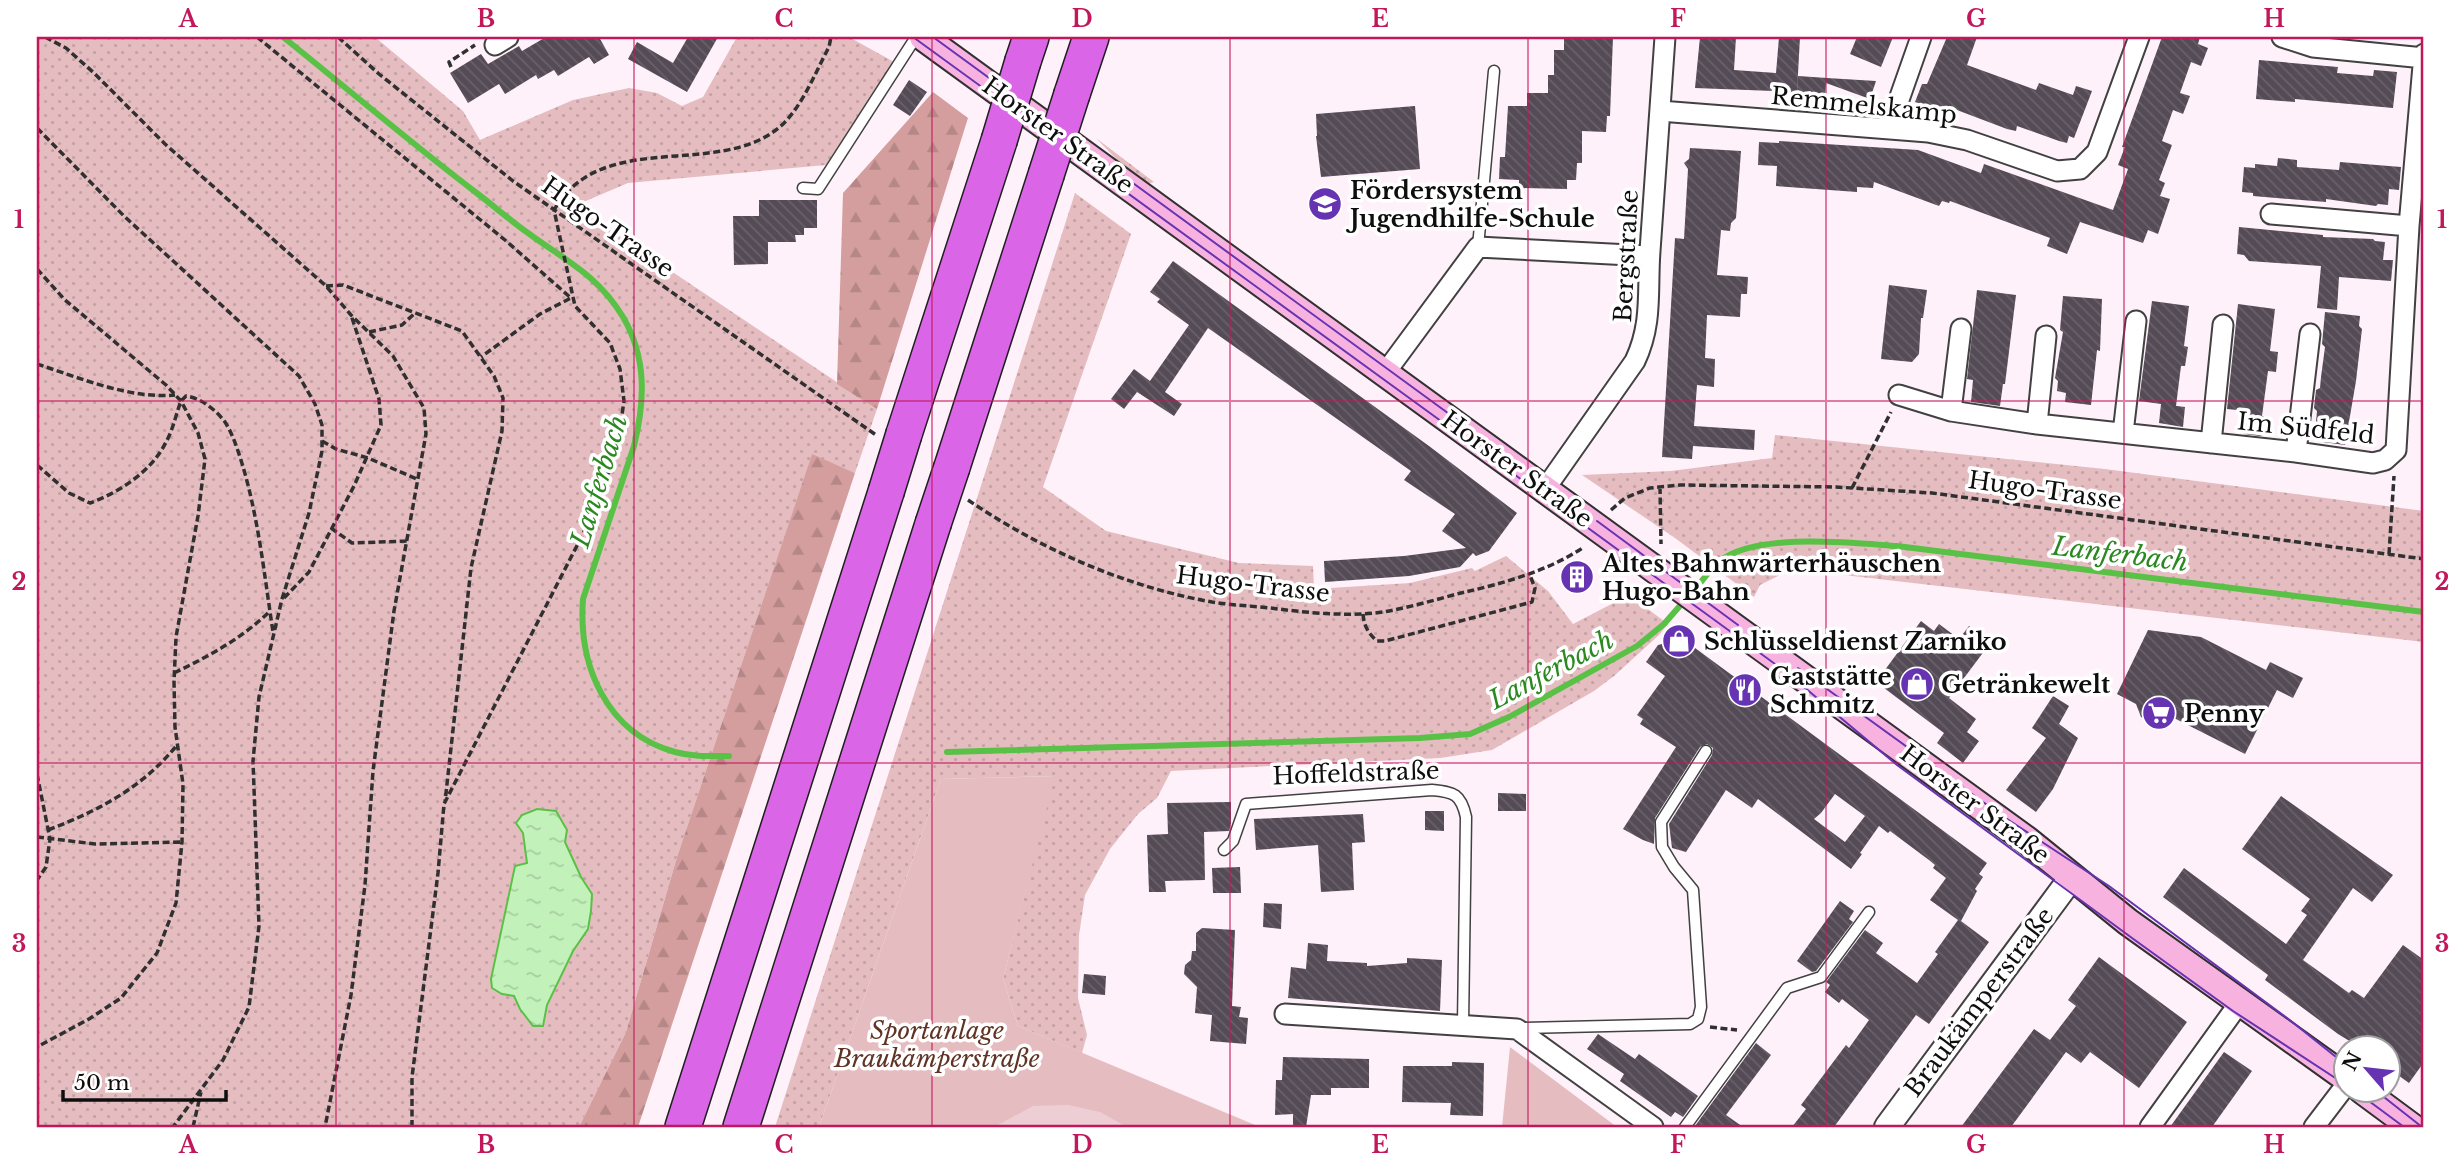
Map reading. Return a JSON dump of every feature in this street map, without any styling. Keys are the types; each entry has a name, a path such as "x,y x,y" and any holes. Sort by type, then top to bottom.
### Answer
{"highway":[{"path":"741,1127 1091,37"},
{"path":"682,1127 1027,49"}],"main road":[{"name":"Horster Straße","path":"923,37 1545,489 1658,558 1719,618 2028,841 2128,922 2332,1068"},
{"path":"2381,1104 2412,1127"}],"street":[{"name":"Bergstraße","path":"1545,489 1635,361 1644,342 1648,324 1665,37"},
{"path":"1889,128 1921,37"},
{"name":"Remmelskamp","path":"1660,111 1928,132 1966,140 2057,172 2080,169 2097,152 2139,37"},
{"path":"2282,37 2313,47 2424,56"},
{"name":"Im Südfeld","path":"1899,395 1951,411 2037,424 2373,463 2385,460 2396,450 2409,226 2424,56"},
{"path":"2271,214 2409,226"},
{"path":"1385,373 1478,247 1650,256"},
{"path":"2123,433 2136,321"},
{"path":"2211,443 2223,325"},
{"path":"1951,411 1961,329"},
{"path":"2296,452 2309,334"},
{"path":"2037,424 2046,336"},
{"name":"Braukämperstraße","path":"1886,1127 2072,877"},
{"path":"2150,1127 2239,1002"},
{"path":"1285,1014 1517,1028 1653,1127"},
{"path":"2314,1127 2332,1103"}],"lane":[{"path":"803,188 818,189 916,37"},
{"path":"1478,247 1494,71"},
{"path":"1517,1028 1690,1024 1698,1019 1702,1007 1693,890 1662,847 1661,822 1706,751"},
{"name":"Hoffeldstraße","path":"1224,850 1233,841 1246,804 1432,790 1451,792 1462,802 1466,817 1463,1025"},
{"path":"1685,1127 1787,988 1821,977 1869,912"}],"path":[{"path":"45,37 75,57 165,144 326,286 393,356 424,408 426,434 394,611 373,771 365,885 353,981 325,1127"},
{"path":"257,37 505,240 571,298 580,312 610,343 620,369 624,401 614,460 604,487 577,546 444,804"},
{"name":"Hugo-Trasse","path":"338,37 379,74 513,181 869,430"},
{"path":"571,298 554,210 563,194 595,172 626,161 742,147 765,137 794,111 829,47 831,37"},
{"path":"451,66 449,62 480,43 501,41"},
{"path":"37,128 125,218 299,376 315,404 322,425 322,451 309,513 282,599 258,697 253,761 259,926 249,1007 223,1060 173,1127"},
{"path":"37,269 65,300 181,401 198,433 205,459 198,516 176,637 174,673 183,784 182,842 176,903 157,953 121,998 37,1047"},
{"path":"326,286 343,285 462,331 494,376 503,398 502,431 471,568 438,873 412,1077 412,1127"},
{"path":"481,357 540,314 571,298"},
{"path":"369,332 402,325 414,314"},
{"path":"282,599 309,572 378,435 382,415 370,369 351,315"},
{"path":"37,364 101,385 159,396 175,395"},
{"path":"1852,488 1899,395"},
{"path":"37,465 69,493 90,503 107,497 149,467 166,443 181,401 186,396 200,400 224,420 232,434 250,491 273,634"},
{"path":"322,441 336,449 368,458 418,479"},
{"path":"2389,554 2396,450"},
{"name":"Hugo-Trasse","path":"1650,488 1679,485 1932,492 2424,559"},
{"path":"1658,558 1660,487"},
{"name":"Hugo-Trasse","path":"977,505 1006,525 1109,573 1142,586 1212,602 1294,611 1363,614 1496,585 1538,569"},
{"path":"331,528 352,543 407,541"},
{"path":"1363,614 1364,627 1371,636 1377,641 1385,641 1532,602 1535,588 1529,573"},
{"path":"174,673 217,652 270,611"},
{"path":"48,830 110,803 148,777 178,744"},
{"path":"37,774 50,839 46,867 37,880"},
{"path":"37,837 95,844 182,842"},
{"path":"1690,1024 1754,1032"},
{"path":"193,1127 201,1090"}],"green space":[{"path":"37,37 375,37 463,111 480,140 573,100 629,88 657,93 682,106 703,97 737,37 849,37 894,62 826,165 628,183 574,206 877,409 855,473 812,455 677,857 626,1032 579,1127 37,1127"},
{"path":"933,92 968,118 877,409 837,384 843,193"},
{"path":"1096,138 1154,182 1147,184 1122,165"},
{"path":"1075,193 1131,234 1043,487 1106,531 1239,563 1313,566 1314,589 1410,583 1472,568 1475,571 1506,556 1548,591 1573,624 1629,595 1668,624 1614,676 1594,691 1492,750 1440,758 1171,771 1157,798 1138,814 1110,849 1085,895 1079,935 1078,998 1087,1035 1082,1053 1018,1026 1003,979 1054,776 941,779 819,1127 775,1127"},
{"path":"1775,435 2105,469 2424,511 2424,642 1792,569 1760,585 1754,597 1675,538 1582,475 1671,471 1772,458"},
{"path":"812,454 855,473 638,1127 579,1127 626,1032 677,857"},
{"name":"Sportanlage Braukämperstraße","path":"1055,776 1003,979 1018,1026 1260,1127 819,1127 941,779"},
{"path":"1510,1047 1617,1127 1502,1127"}],"shaded area":[{"path":"1068,1105 1100,1112 1127,1127 994,1127 1033,1106"}],"water":[{"path":"537,809 556,811 567,830 565,842 592,894 588,929 573,951 547,1005 543,1026 533,1026 514,996 502,994 492,988 491,979 515,866 527,863 523,833 516,823 522,815"}],"building":[{"path":"546,37 599,37 609,55 594,64 589,57 558,76 554,70 538,79 536,75 505,94 499,84 468,103 450,73 481,54 488,64 519,46 522,51"},
{"path":"688,37 718,37 687,92 628,59 637,42 673,63"},
{"path":"1564,37 1613,37 1610,116 1607,116 1606,132 1582,131 1582,163 1577,163 1576,180 1567,180 1567,189 1519,188 1519,180 1499,179 1500,157 1505,157 1508,106 1527,106 1527,93 1548,93 1548,75 1554,75 1554,50 1564,50"},
{"path":"1700,37 1736,37 1734,70 1776,73 1779,37 1800,37 1797,92 1695,88"},
{"path":"1857,37 1893,37 1881,67 1850,54"},
{"path":"1947,37 1977,37 1967,65 2036,90 2039,83 2073,95 2076,86 2092,91 2074,138 2069,136 2067,143 2017,126 2016,131 2007,129 1949,107 1947,112 1915,102 1922,84 1927,84"},
{"path":"2162,37 2200,37 2198,44 2208,48 2201,66 2191,62 2180,93 2190,96 2183,114 2173,110 2162,141 2172,145 2159,180 2165,183 2160,196 2170,199 2158,234 2148,230 2143,243 2080,222 2067,254 2047,246 2050,238 1950,201 1942,201 1939,206 1874,182 1873,188 1857,187 1857,192 1776,186 1777,166 1758,165 1759,142 1918,150 1981,173 1984,164 2113,210 2128,169 2118,165 2125,147 2122,147"},
{"path":"2259,60 2338,67 2337,73 2373,76 2374,70 2397,72 2393,108 2295,99 2295,102 2256,99"},
{"path":"1798,76 1876,81 1870,99 1826,83 1825,95 1797,94"},
{"path":"909,80 927,92 910,116 893,105"},
{"path":"1415,106 1420,169 1321,177 1316,114"},
{"path":"1690,148 1741,151 1736,218 1731,223 1730,231 1721,230 1717,275 1748,277 1747,294 1741,294 1740,317 1707,315 1705,358 1715,359 1714,387 1697,385 1694,426 1755,430 1754,450 1693,446 1692,459 1662,457 1675,238 1684,239 1688,169 1684,163 1689,159"},
{"path":"2278,158 2297,160 2297,167 2339,170 2340,162 2401,167 2399,190 2389,189 2388,205 2376,206 2326,199 2326,202 2253,196 2253,193 2242,192 2244,167 2255,168 2255,164 2277,166"},
{"path":"759,200 817,200 817,228 804,228 804,235 795,235 796,242 768,242 768,264 734,265 733,216 759,216"},
{"path":"2239,227 2385,242 2383,260 2393,260 2391,281 2339,277 2337,310 2317,308 2321,266 2249,261 2244,255 2237,254"},
{"path":"1173,261 1517,513 1489,551 1476,556 1473,553 1460,567 1409,576 1325,582 1324,561 1404,556 1466,548 1442,531 1455,514 1404,480 1411,471 1208,328 1165,392 1182,404 1174,416 1137,392 1124,409 1111,399 1134,369 1150,381 1189,325 1157,302 1160,299 1150,292"},
{"path":"1889,285 1927,290 1921,318 1919,354 1912,362 1881,359"},
{"path":"1977,290 2016,295 2000,406 1971,402 1973,380 1967,379"},
{"path":"2063,296 2102,299 2100,351 2097,350 2091,405 2065,402 2066,393 2057,391 2058,381 2055,378 2063,332 2060,330"},
{"path":"2152,301 2189,306 2184,346 2188,347 2185,366 2181,366 2176,406 2139,401"},
{"path":"2238,304 2275,309 2270,351 2278,352 2276,372 2268,371 2262,416 2265,416 2263,435 2260,436 2244,434 2247,411 2227,409"},
{"path":"2325,312 2360,316 2359,326 2362,329 2345,445 2323,442 2325,423 2316,422 2317,411 2314,408 2316,390 2320,388 2325,347 2322,344"},
{"path":"2161,404 2185,407 2183,427 2159,423"},
{"path":"1921,621 1934,631 1939,624 1959,639 1969,626 1991,642 1949,698 1976,719 1967,732 1979,741 1963,763 1937,743 1944,733 1876,682"},
{"path":"2148,630 2201,637 2266,670 2270,662 2303,678 2293,698 2277,690 2245,754 2172,717 2166,729 2141,717 2136,704 2117,694"},
{"path":"1676,634 1987,863 1979,874 1983,877 1961,921 1989,942 1929,1024 1916,1015 1834,1127 1792,1127 1806,1109 1801,1105 1846,1045 1849,1048 1869,1020 1842,999 1839,1003 1825,992 1830,985 1826,982 1865,930 1883,943 1876,953 1917,983 1958,920 1930,900 1946,878 1933,868 1935,865 1929,860 1879,826 1851,869 1758,799 1752,808 1726,790 1686,852 1672,848 1669,824 1712,755 1713,748 1707,744 1700,747 1655,818 1654,844 1623,829 1676,747 1640,724 1643,719 1637,715 1665,676 1646,662 1658,645 1670,642","holes":["1835,794 1865,816 1845,842 1814,819"]},
{"path":"2053,696 2069,706 2059,724 2078,738 2053,789 2036,812 2006,790 2046,738 2032,728"},
{"path":"1498,793 1526,794 1526,811 1498,811"},
{"path":"2281,796 2393,875 2372,902 2353,888 2303,960 2349,993 2352,990 2364,998 2403,945 2424,960 2424,1062 2409,1083 2402,1078 2402,1034 2338,1034 2265,980 2268,975 2163,897 2184,868 2286,944 2307,915 2301,911 2310,899 2242,849"},
{"path":"1231,802 1229,831 1204,832 1205,880 1165,881 1166,892 1149,892 1147,835 1168,834 1167,803"},
{"path":"1425,811 1444,811 1444,831 1425,830"},
{"path":"1363,814 1365,842 1352,843 1354,890 1321,892 1318,845 1256,850 1254,819"},
{"path":"1240,867 1241,893 1213,893 1212,868"},
{"path":"1840,901 1854,911 1849,919 1853,922 1816,971 1812,972 1797,961"},
{"path":"1264,903 1282,904 1281,929 1263,927"},
{"path":"1202,928 1235,930 1232,1006 1241,1007 1239,1017 1248,1018 1246,1044 1210,1041 1212,1015 1195,1013 1197,987 1184,974 1192,951 1196,951 1196,933"},
{"path":"1308,943 1328,945 1327,961 1367,963 1367,966 1407,963 1407,958 1442,960 1440,1011 1288,998 1291,967 1306,969"},
{"path":"2099,957 2187,1022 2139,1088 2090,1052 2081,1063 2066,1052 2011,1127 1961,1127 2034,1029 2050,1040 2076,1006 2068,1000"},
{"path":"1084,974 1106,976 1105,995 1082,993"},
{"path":"1598,1034 1635,1059 1639,1054 1698,1096 1683,1117 1675,1112 1671,1117 1620,1081 1624,1074 1587,1049"},
{"path":"1756,1043 1771,1055 1726,1115 1743,1127 1695,1126"},
{"path":"2224,1052 2252,1071 2212,1127 2170,1127"},
{"path":"1283,1057 1369,1059 1369,1088 1331,1088 1331,1095 1311,1095 1306,1127 1293,1127 1293,1114 1275,1115 1276,1080 1282,1080"},
{"path":"1452,1062 1484,1063 1483,1116 1450,1115 1451,1103 1402,1102 1403,1066 1452,1066"}],"waterway":[{"name":"Lanferbach","path":"283,37 509,219 592,279 623,317 631,332 640,364 642,396 634,446 583,599 586,648 601,693 614,713 631,729 651,743 675,752 729,756"},
{"name":"Lanferbach","path":"1695,589 1720,561 1736,552 1780,543 1831,542 1897,546 2424,612"},
{"name":"Lanferbach","path":"947,752 1420,738 1470,734 1509,717 1637,646 1664,624 1685,600"}],"tram line":[{"path":"913,37 1786,672 1897,765 2132,938 2233,1011 2332,1076"},
{"path":"933,37 1467,427"},
{"path":"1597,521 1738,625"},
{"path":"1798,668 2001,815 2109,886 2332,1054"},
{"path":"2373,1104 2404,1127"},
{"path":"2393,1104 2422,1127"}],"place":[{"name":"Fördersystem Jugendhilfe-Schule","path":"1325,204"},
{"name":"Altes Bahnwärterhäuschen Hugo-Bahn","path":"1577,577"},
{"name":"Schlüsseldienst Zarniko","path":"1679,641"},
{"name":"Getränkewelt","path":"1917,684"},
{"name":"Gaststätte Schmitz","path":"1745,690"},
{"name":"Penny","path":"2159,713"}]}
